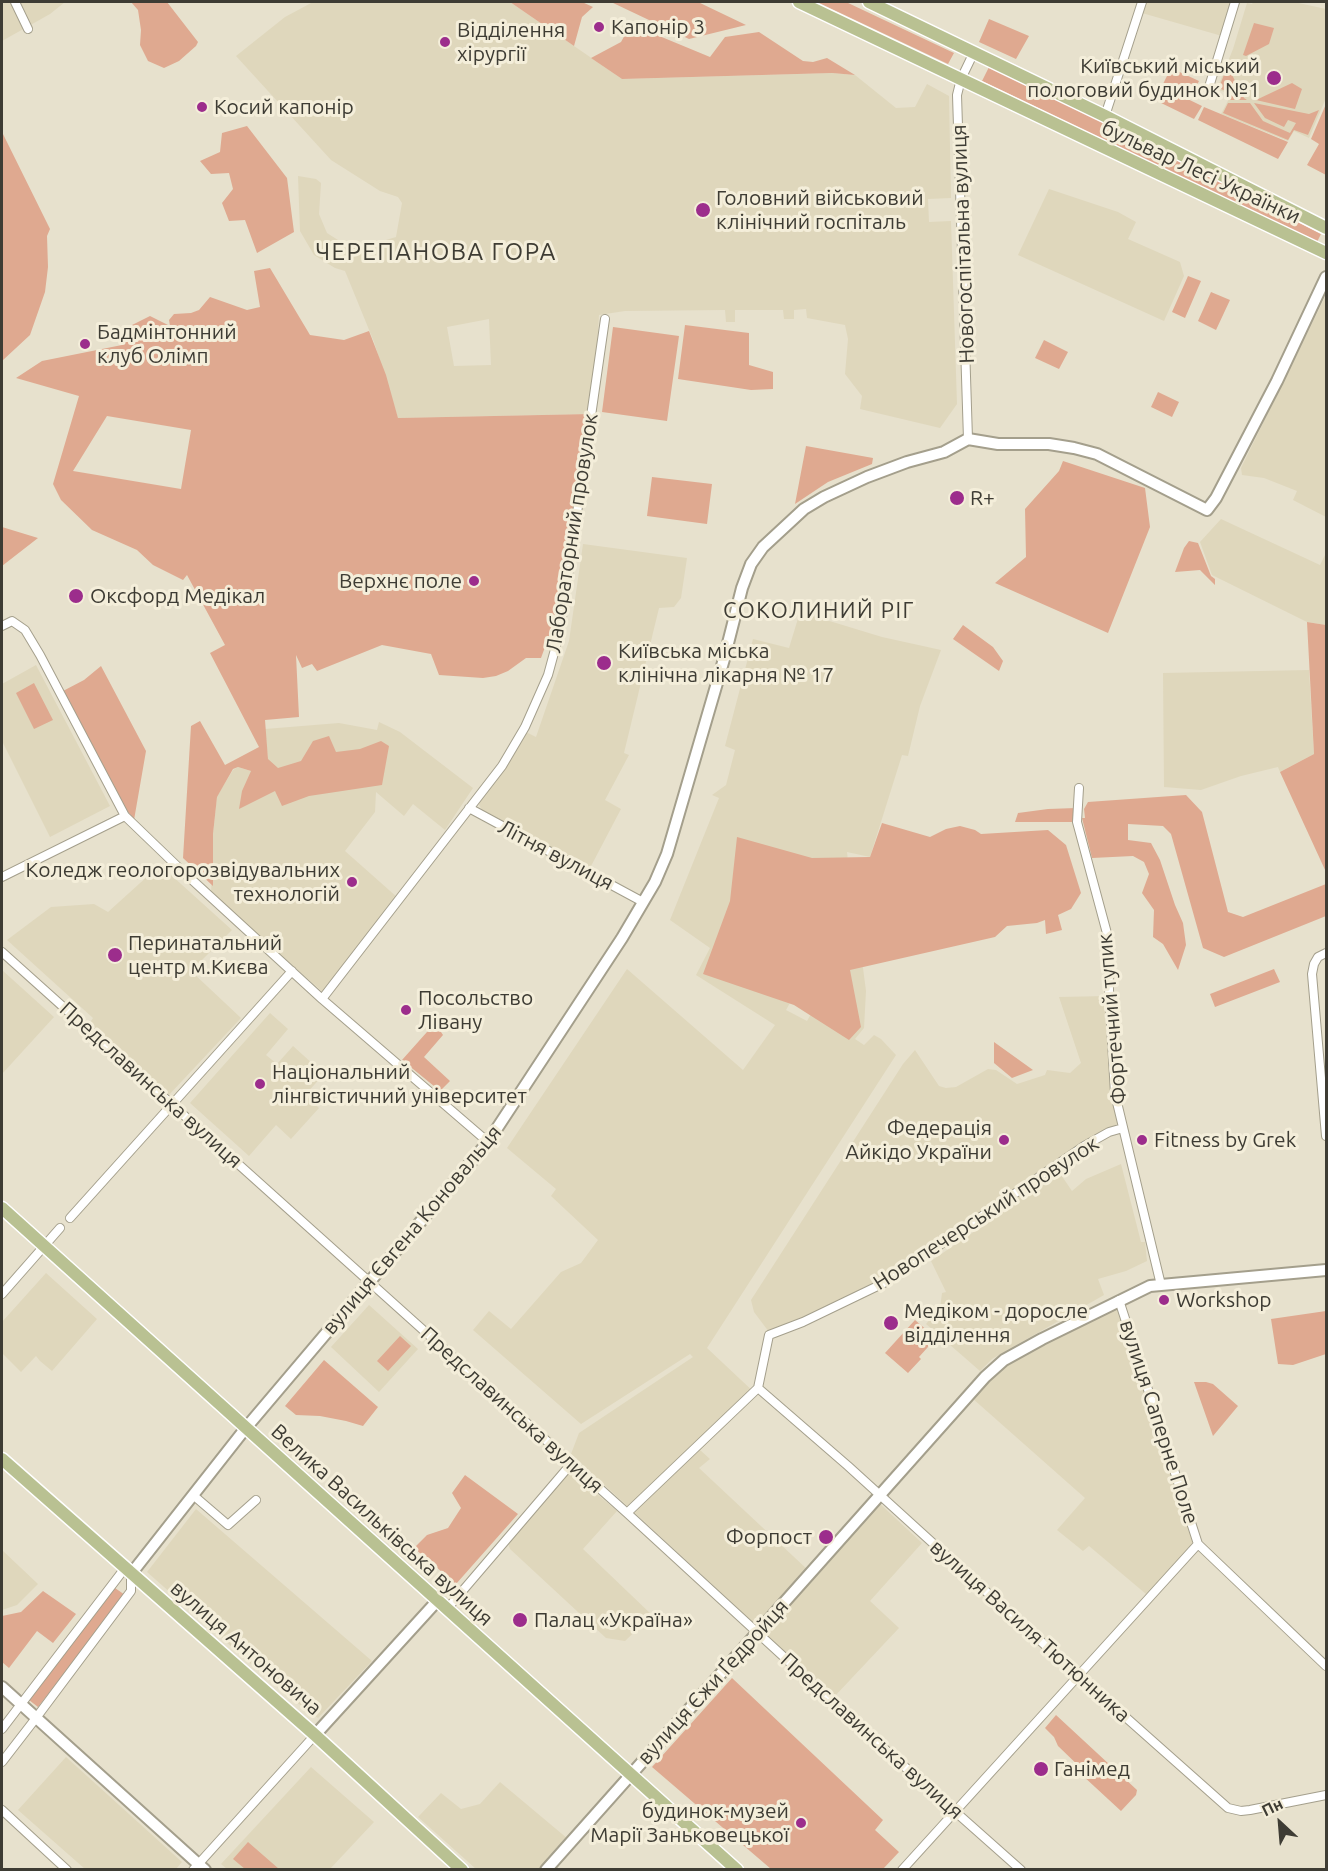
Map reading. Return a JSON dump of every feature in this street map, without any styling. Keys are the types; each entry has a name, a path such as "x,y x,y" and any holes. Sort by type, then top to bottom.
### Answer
{"main road":[{"name":"бульвар Лесі Українки","path":"800,2 1326,253"},
{"name":"бульвар Лесі Українки","path":"869,2 1105,116 1326,228"},
{"path":"968,439 998,444 1049,444 1097,454 1207,510 1216,498 1277,381 1326,277"},
{"name":"вулиця Євгена Коновальця","path":"128,1571 488,1142 585,997 644,903 658,875 674,833 742,588 751,564 763,547 804,509 824,497 878,473 944,452 968,439"},
{"name":"Велика Васильківська вулиця","path":"2,1208 245,1429 737,1869"},
{"name":"вулиця Єжи Ґедройця","path":"546,1869 985,1377 1004,1360 1140,1290 1161,1285 1326,1270"},
{"name":"вулиця Антоновича","path":"2,1459 315,1735 462,1869"},
{"path":"315,1735 442,1604"},
{"path":"2,1687 198,1868"}],"street":[{"path":"15,2 28,29"},
{"path":"1105,116 1142,2"},
{"path":"1209,87 1235,2"},
{"name":"Новогоспітальна вулиця","path":"968,439 957,95 961,79 974,52"},
{"name":"Лабораторний провулок","path":"322,999 502,766 525,727 548,675 557,642 574,538 605,319"},
{"path":"2,626 12,621 25,630 125,816 322,999 488,1142"},
{"name":"Фортечний тупик","path":"1079,788 1077,822 1108,938 1115,1094 1161,1285"},
{"name":"Літня вулиця","path":"469,808 644,903"},
{"path":"2,877 125,816"},
{"name":"Предславинська вулиця","path":"2,952 627,1513 757,1634 1021,1869"},
{"path":"1326,952 1318,957 1312,974 1326,1136"},
{"path":"70,1218 292,971"},
{"name":"Новопечерський провулок","path":"758,1389 769,1335 803,1322 886,1282 1084,1146 1109,1132 1123,1128"},
{"path":"2,1294 60,1228"},
{"name":"вулиця Саперне Поле","path":"1119,1299 1198,1544"},
{"path":"627,1513 758,1389"},
{"name":"вулиця Василя Тютюнника","path":"758,1389 880,1495 1078,1676 1228,1808 1250,1810 1326,1796"},
{"path":"442,1604 571,1464"},
{"path":"193,1495 228,1525 256,1500"},
{"path":"902,1869 1198,1544 1326,1666"},
{"path":"2,1729 128,1571"},
{"path":"2,1762 131,1591 128,1571"},
{"path":"198,1868 315,1735"},
{"path":"2,1810 67,1869"}],"shaded area":[{"path":"2,2 65,2 50,14 2,41"},
{"path":"131,2 167,2 198,42 196,46 179,61 164,68 148,61 140,45 141,30 138,10"},
{"name":"Головний військовий клінічний госпіталь","path":"313,2 510,2 622,79 832,73 855,75 896,108 915,107 927,84 949,96 951,198 928,199 929,222 951,221 957,404 940,428 860,409 862,396 845,374 848,339 845,325 807,318 806,309 794,310 794,319 784,319 783,310 735,310 735,322 726,322 725,310 625,311 599,315 590,414 398,418 374,342 345,271 335,268 314,255 300,231 298,176 316,179 321,183 319,214 327,233 349,247 359,248 396,237 402,203 398,197 380,191 331,160 236,56 285,17","holes":["489,319 491,365 454,366 447,327"]},
{"path":"510,2 582,2 593,7 582,17 574,46"},
{"path":"611,2 698,2 746,25 689,39"},
{"path":"817,2 846,2 954,53 948,64"},
{"path":"1146,2 1232,2 1222,36 1142,13"},
{"name":"Київський міський пологовий будинок №1","path":"1253,2 1294,2 1326,9 1326,98 1309,138 1294,131 1288,141 1221,114 1231,95 1217,89 1233,49 1247,3 1252,4"},
{"path":"989,19 1029,36 1016,59 979,42"},
{"path":"623,21 710,57 725,37 759,32 803,61 813,62 827,58 855,75 832,73 622,79 591,58 621,42 626,33"},
{"path":"1254,23 1274,28 1269,44 1246,56 1243,55"},
{"path":"989,67 1104,122 1321,234 1317,242 982,81"},
{"path":"1235,67 1236,69 1231,73 1247,100 1230,100 1232,94 1219,88 1226,69"},
{"path":"1171,68 1199,81 1190,99 1162,86"},
{"path":"1292,83 1302,89 1295,109 1256,100"},
{"path":"1163,87 1202,106 1194,119 1157,101"},
{"path":"1228,103 1250,103 1263,121 1290,133 1296,123 1288,120 1284,127 1265,118 1254,103 1309,114 1319,110 1308,135 1294,130 1288,140 1223,113"},
{"path":"1326,104 1326,175 1307,165 1319,144 1311,139"},
{"path":"1204,107 1288,142 1278,159 1198,120"},
{"path":"247,126 287,178 294,232 257,253 245,220 229,221 222,203 233,189 229,173 211,174 200,161 220,152 222,133"},
{"path":"2,132 50,229 47,236 48,267 45,292 30,335 2,361"},
{"path":"1049,189 1118,212 1136,222 1128,239 1180,262 1184,276 1164,321 1018,255"},
{"path":"270,268 310,335 344,340 369,331 386,375 398,418 590,414 556,617 541,658 526,658 508,671 483,678 439,675 431,654 382,645 317,671 312,664 302,668 296,655 299,717 265,720 268,759 278,768 301,761 313,741 329,736 336,752 360,749 381,741 389,746 382,785 309,796 282,806 275,791 239,809 242,791 251,771 238,767 233,769 217,797 213,834 213,886 183,858 191,726 200,721 225,765 259,747 210,653 225,645 187,575 183,580 153,565 137,550 92,530 61,500 53,484 79,396 16,378 42,361 122,345 132,325 150,316 170,326 169,320 174,314 199,310 210,297 247,310 260,307 254,271","holes":["107,416 191,430 181,489 73,471"]},
{"path":"1188,276 1201,281 1185,318 1172,312"},
{"path":"1211,292 1230,300 1216,330 1198,321"},
{"path":"1326,295 1326,517 1293,500 1297,491 1264,478 1242,475 1241,468"},
{"path":"685,325 749,333 749,365 773,372 773,389 751,390 678,379"},
{"path":"613,327 679,336 667,421 602,412"},
{"path":"1044,340 1068,352 1059,369 1035,358"},
{"path":"1158,392 1179,402 1172,417 1151,407"},
{"path":"806,446 873,458 872,464 828,482 795,504"},
{"path":"1063,461 1145,488 1150,527 1108,633 995,583 1026,557 1025,509 1059,471"},
{"path":"652,477 712,484 707,524 647,516"},
{"path":"1221,519 1320,565 1326,553 1326,625 1307,622 1212,575 1200,542"},
{"path":"2,527 38,538 2,566"},
{"path":"1189,541 1198,543 1211,576 1215,579 1215,585 1200,570 1175,572"},
{"name":"Київська міська клінічна лікарня № 17","path":"583,544 687,558 681,598 674,607 659,608 624,753 629,755 605,800 621,809 590,868 482,810 479,805 480,798 526,732 536,737 569,641"},
{"path":"800,612 882,637 941,650 920,706 908,756 902,755 870,857 847,852 848,919 863,968 866,991 864,1028 855,1039 864,1045 874,1035 896,1055 707,1348 757,1395 700,1450 710,1459 699,1468 809,1571 757,1626 571,1454 579,1433 693,1357 690,1354 581,1424 473,1330 489,1311 511,1329 561,1272 581,1263 598,1240 551,1196 556,1189 507,1148 627,969 743,1070 775,1025 696,975 710,948 670,920 719,798 712,795 726,785 735,750 725,746 753,639 789,648","holes":["836,970 807,1021 786,1010 791,1001"]},
{"path":"1307,622 1326,625 1326,872 1280,772 1314,754"},
{"path":"963,625 993,647 1003,661 999,671 953,639"},
{"path":"36,665 110,806 50,837 2,741 2,684"},
{"path":"101,666 146,751 134,820 112,790 63,691 84,680"},
{"path":"1309,670 1314,754 1280,772 1278,767 1241,776 1201,790 1164,787 1163,673"},
{"path":"34,683 53,720 34,729 16,693"},
{"path":"379,722 400,732 473,788 445,830 413,804 404,816 376,792 375,812 345,851 398,898 323,992 211,895 217,796 233,770 238,767 260,774 268,759 265,729 339,723 377,730"},
{"path":"1186,795 1202,812 1228,912 1243,917 1326,884 1326,916 1224,957 1203,948 1171,834 1163,826 1128,824 1128,840 1151,843 1160,860 1183,923 1186,945 1178,970 1163,944 1153,937 1154,910 1142,893 1149,874 1144,862 1133,856 1092,858 1082,818 1085,818 1084,809 1088,802"},
{"path":"1076,808 1076,822 1015,822 1018,813"},
{"path":"882,823 930,837 946,829 960,826 981,834 1048,830 1066,845 1081,893 1071,909 1058,915 1062,930 1046,934 1045,920 1007,926 995,937 850,970 861,1027 849,1040 794,1005 703,974 730,901 737,837 812,858 870,857"},
{"name":"Перинатальний центр м.Києва","path":"160,865 232,930 191,971 241,1018 168,1096 89,1024 93,1018 7,940 51,907 94,904 108,912"},
{"path":"1274,969 1280,982 1215,1007 1210,994"},
{"path":"2,970 54,1017 2,1074"},
{"path":"1107,996 1118,1122 1115,1126 888,1280 831,1307 769,1332 754,1312 751,1300 903,1064 915,1050 939,1086 946,1088 956,1087 988,1069 996,1070 1017,1084 1045,1075 1047,1070 1070,1073 1081,1063 1059,997"},
{"name":"Національний лінгвістичний університет","path":"270,1013 288,1029 266,1055 277,1064 293,1046 324,1074 305,1095 319,1108 291,1139 276,1125 249,1156 190,1103"},
{"path":"435,1023 443,1035 424,1057 450,1081 440,1091 402,1060"},
{"path":"994,1042 1033,1070 1012,1078 994,1063"},
{"path":"1121,1164 1141,1242 1145,1242 1147,1261 1126,1271 1098,1279 1104,1295 992,1359 980,1371 926,1324 940,1308 942,1293 946,1292 931,1261 1013,1205 1011,1201 1057,1169 1072,1191 1086,1179"},
{"path":"46,1273 97,1319 52,1371 36,1356 21,1372 2,1353 2,1322"},
{"path":"369,1305 418,1349 379,1392 331,1347"},
{"path":"1115,1307 1119,1309 1193,1540 1191,1546 1146,1594 1089,1546 1083,1551 1057,1530 1085,1498 972,1398 993,1375 1018,1356"},
{"path":"1326,1311 1326,1354 1293,1365 1278,1364 1271,1319"},
{"path":"915,1320 936,1338 908,1373 885,1353"},
{"path":"400,1336 411,1346 388,1371 377,1361"},
{"path":"324,1360 378,1407 363,1426 320,1416 296,1415 285,1406"},
{"path":"1194,1382 1213,1384 1238,1406 1213,1436"},
{"path":"570,1471 617,1511 583,1549 652,1615 625,1641 606,1638 510,1549 508,1543"},
{"path":"465,1475 518,1514 456,1584 414,1548 427,1535 448,1528 461,1508 452,1493"},
{"path":"879,1503 922,1543 870,1601 899,1628 834,1697 764,1634"},
{"path":"196,1509 372,1661 318,1718 284,1693 147,1572"},
{"path":"2,1550 38,1584 17,1605 2,1610"},
{"path":"115,1588 125,1595 38,1707 29,1700"},
{"path":"43,1591 76,1614 53,1643 37,1631 9,1668 2,1662 2,1616 21,1612"},
{"path":"732,1678 883,1820 875,1830 899,1852 883,1869 771,1869 652,1767"},
{"path":"1056,1715 1137,1790 1136,1795 1121,1811 1082,1775 1085,1772 1058,1746 1054,1737 1045,1728"},
{"path":"66,1757 182,1862 176,1869 85,1869 18,1810"},
{"path":"311,1767 374,1822 330,1869 227,1869 221,1864"},
{"path":"500,1782 568,1839 540,1869 476,1869 418,1817 441,1793 461,1809 480,1804"},
{"path":"248,1842 279,1869 245,1869 233,1859"}],"place":[{"name":"Капонір 3","path":"599,27"},
{"name":"Відділення хірургії","path":"445,42"},
{"name":"Київський міський пологовий будинок №1","path":"1274,78"},
{"name":"Косий капонір","path":"202,107"},
{"name":"Головний військовий клінічний госпіталь","path":"703,210"},
{"name":"Бадмінтонний клуб Олімп","path":"85,344"},
{"name":"R+","path":"957,498"},
{"name":"Верхнє поле","path":"474,581"},
{"name":"Оксфорд Медікал","path":"76,596"},
{"name":"Київська міська клінічна лікарня № 17","path":"604,663"},
{"name":"Коледж геологорозвідувальних технологій","path":"352,882"},
{"name":"Перинатальний центр м.Києва","path":"115,955"},
{"name":"Посольство Лівану","path":"406,1010"},
{"name":"Національний лінгвістичний університет","path":"260,1084"},
{"name":"Федерація Айкідо України","path":"1004,1140"},
{"name":"Fitness by Grek","path":"1142,1140"},
{"name":"Workshop","path":"1164,1300"},
{"name":"Медіком - доросле відділення","path":"891,1323"},
{"name":"Форпост","path":"826,1537"},
{"name":"Палац «Україна»","path":"520,1620"},
{"name":"Ганімед","path":"1041,1769"},
{"name":"будинок-музей Марії Заньковецької","path":"801,1823"}],"district":[{"name":"ЧЕРЕПАНОВА ГОРА","path":"436,252"},
{"name":"СОКОЛИНИЙ РІГ","path":"819,611"}]}
